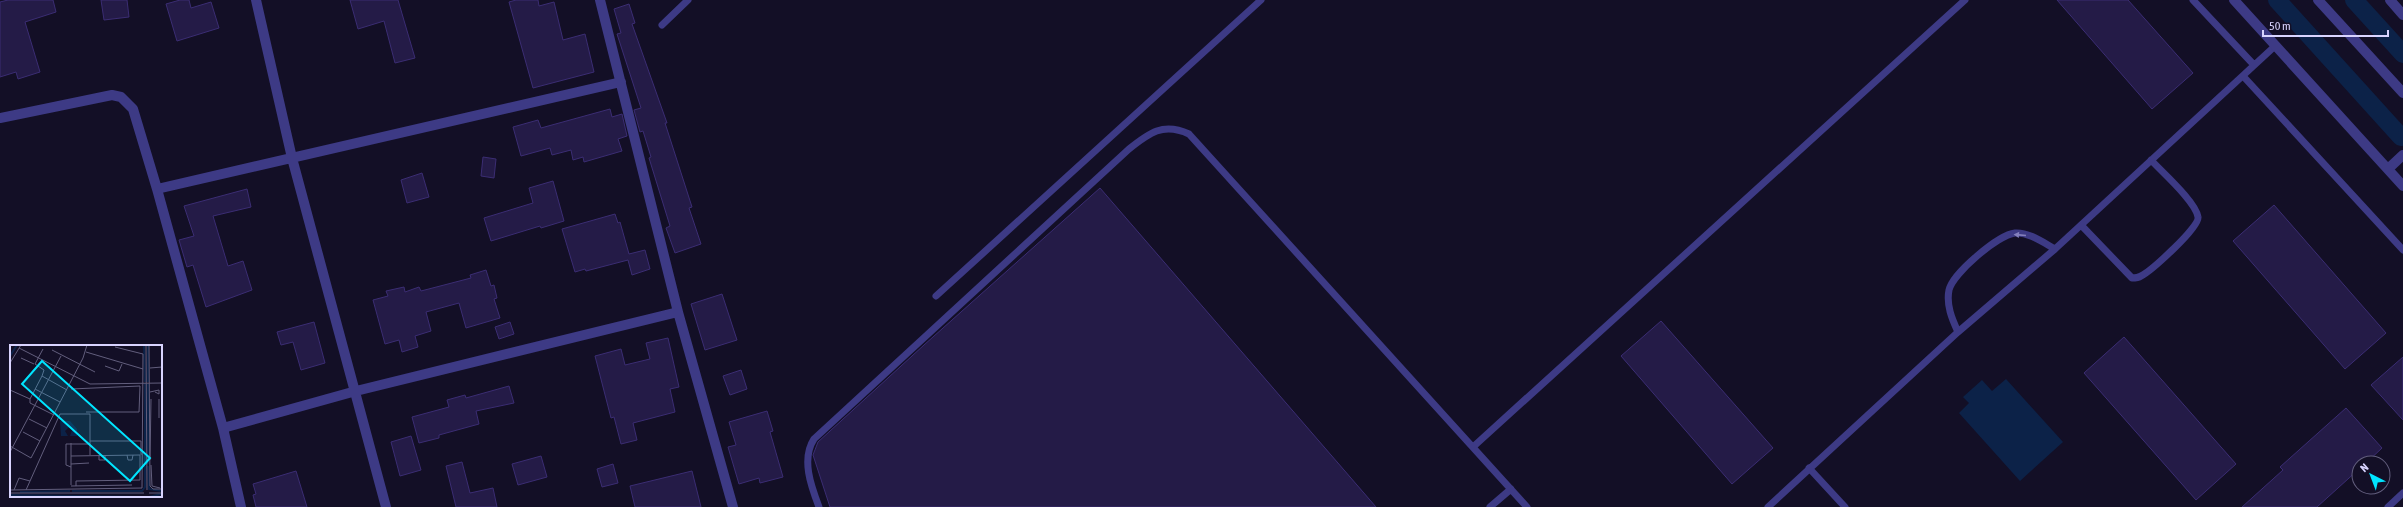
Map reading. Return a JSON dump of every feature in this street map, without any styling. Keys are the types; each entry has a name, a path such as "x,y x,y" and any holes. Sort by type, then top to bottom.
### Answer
{"street":[{"path":"256,0 292,158 356,391 386,507"},
{"path":"600,0 678,312 733,507"},
{"path":"2234,0 2403,186"},
{"path":"2318,0 2403,93"},
{"path":"2390,0 2403,14"},
{"path":"157,189 621,82"},
{"path":"0,118 112,95 121,97 133,109 157,189 223,428 241,507"},
{"path":"2388,169 2403,155"},
{"path":"223,428 356,391 678,312"}],"lane":[{"path":"662,25 688,0"},
{"path":"936,296 1261,0"},
{"path":"1473,447 1965,0"},
{"path":"2193,0 2254,65"},
{"path":"1768,507 1958,332 2055,249 2275,46"},
{"path":"2243,76 2403,250"},
{"path":"819,507 809,473 808,452 814,439 1129,149 1144,137 1165,128 1176,128 1189,134 1527,507"},
{"path":"2081,225 2132,278 2140,277 2154,266 2192,230 2198,221 2198,216 2187,200 2151,160"},
{"path":"1958,332 1948,301 1949,289 1958,275 1998,239 2016,233 2030,236 2055,249"},
{"path":"1809,468 1845,507"},
{"path":"1490,507 1511,489"},
{"path":"2388,507 2403,493"}],"water":[{"path":"2006,379 2063,442 2020,481 1959,413 1969,403 1963,397 1982,380 1992,391"}],"building":[{"path":"8,0 53,0 56,12 25,22 40,72 18,79 16,72 0,77 0,2"},
{"path":"101,0 127,0 129,17 104,20"},
{"path":"180,0 189,0 191,8 211,2 219,28 177,41 166,4"},
{"path":"350,0 398,0 415,58 395,63 384,21 358,29"},
{"path":"516,0 538,0 539,6 554,2 563,40 585,34 594,72 533,88 509,2"},
{"path":"2057,0 2128,0 2193,73 2152,109"},
{"path":"629,4 635,23 632,24 667,123 665,123 692,207 689,208 701,244 675,253 666,228 670,226 649,158 651,157 643,131 640,132 634,110 641,108 617,34 621,33 614,9"},
{"path":"610,109 612,117 622,114 627,136 618,139 622,151 584,162 583,157 573,160 571,150 552,155 550,148 521,156 513,127 538,120 541,128"},
{"path":"483,157 496,159 494,178 481,176"},
{"path":"422,173 429,197 407,203 401,180"},
{"path":"553,181 564,221 541,228 540,226 491,241 484,218 533,203 529,188"},
{"path":"1100,188 1376,507 830,507 813,455 818,442"},
{"path":"247,189 251,207 213,216 228,266 243,261 252,290 206,307 193,265 187,267 179,240 194,236 184,206"},
{"path":"2274,205 2386,333 2345,369 2233,241"},
{"path":"615,214 618,223 620,222 629,254 645,250 650,269 632,275 628,260 586,271 585,269 575,272 562,229"},
{"path":"486,270 491,286 494,285 497,298 494,299 500,318 466,328 459,303 426,312 431,331 415,336 418,347 402,352 399,340 385,344 373,300 388,296 386,291 404,287 405,292 419,287 421,291 471,278 470,275"},
{"path":"722,294 737,340 705,350 691,304"},
{"path":"1661,321 1773,448 1732,484 1621,356"},
{"path":"314,322 325,363 301,370 293,342 281,345 277,332"},
{"path":"510,322 514,334 499,339 495,327"},
{"path":"2124,337 2236,464 2196,500 2084,373"},
{"path":"668,338 679,387 670,389 675,412 633,423 637,440 621,444 614,417 611,418 595,356 621,349 625,365 650,359 646,343"},
{"path":"2403,357 2403,420 2371,385"},
{"path":"741,370 747,389 730,395 723,376"},
{"path":"509,386 514,403 476,411 479,424 439,435 439,438 419,443 412,417 449,407 447,400 465,395 466,398"},
{"path":"2346,408 2382,448 2375,455 2351,455 2351,476 2317,507 2242,507 2283,470 2280,467"},
{"path":"767,411 773,431 770,432 783,477 760,483 759,478 739,484 728,447 736,445 729,422"},
{"path":"411,436 421,470 400,476 391,442"},
{"path":"541,456 547,477 518,485 512,464"},
{"path":"462,462 470,493 493,488 497,507 456,507 446,466"},
{"path":"613,464 618,483 602,487 597,469"},
{"path":"296,471 307,507 256,507 253,495 256,494 253,484"},
{"path":"692,471 701,507 635,507 630,486"}],"waterway":[{"path":"2277,0 2401,137"},
{"path":"2354,0 2403,54"}]}
